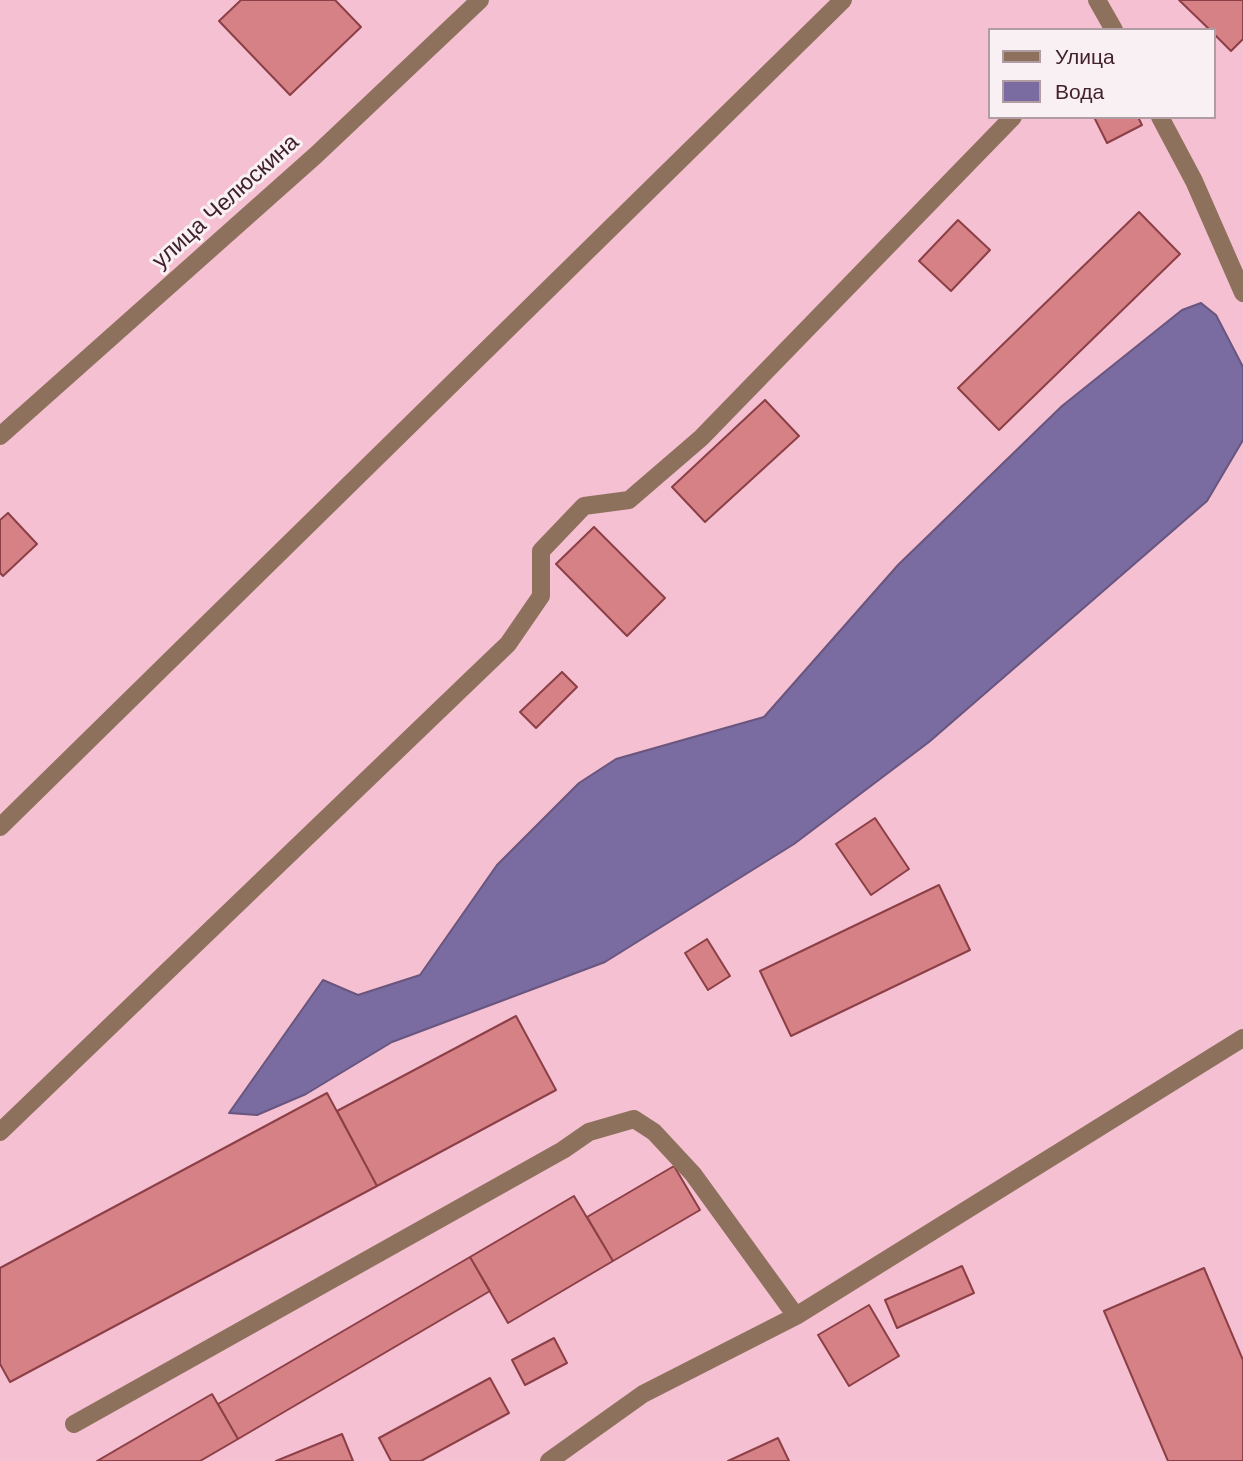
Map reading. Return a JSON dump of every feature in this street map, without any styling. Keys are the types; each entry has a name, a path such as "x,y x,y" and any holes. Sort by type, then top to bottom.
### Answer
{"street":[{"name":"улица Челюскина","path":"0,436 316,155 480,0"},
{"path":"0,827 844,0"},
{"path":"1097,0 1107,26"},
{"path":"0,1132 508,644 541,596 541,551 584,506 629,500 701,438 1011,119"},
{"path":"1161,119 1194,181 1243,293"},
{"path":"549,1461 643,1394 796,1316 1243,1038"},
{"path":"74,1424 563,1150 589,1132 634,1119 654,1132 693,1174 796,1316"}],"water":[{"path":"1201,303 1216,315 1243,367 1243,440 1207,501 929,742 794,844 605,962 392,1042 306,1094 257,1115 229,1113 323,980 358,995 420,975 497,865 579,783 616,759 764,717 898,565 1062,406 1182,310"}],"building":[{"path":"241,0 335,0 361,27 290,95 219,21"},
{"path":"1179,0 1243,0 1243,39 1231,51 1215,35 1215,28 1208,28"},
{"path":"1095,119 1139,119 1142,125 1107,143"},
{"path":"1139,212 1180,254 999,430 958,388"},
{"path":"958,220 990,250 951,291 919,261"},
{"path":"765,400 799,436 705,522 672,487"},
{"path":"8,513 37,544 3,576 0,573 0,520"},
{"path":"594,527 665,598 627,636 556,564"},
{"path":"562,672 577,687 536,728 520,712"},
{"path":"875,818 909,869 871,895 836,844"},
{"path":"939,885 970,950 791,1036 760,971"},
{"path":"707,939 730,976 708,990 685,953"},
{"path":"516,1016 556,1090 377,1186 337,1111"},
{"path":"327,1093 377,1186 10,1382 0,1364 0,1268"},
{"path":"674,1166 700,1210 613,1261 587,1217"},
{"path":"574,1196 613,1261 508,1323 470,1257"},
{"path":"470,1257 490,1291 238,1439 218,1404"},
{"path":"962,1266 974,1293 897,1328 885,1300"},
{"path":"1204,1268 1243,1360 1243,1461 1168,1461 1104,1311"},
{"path":"869,1305 899,1356 849,1386 818,1335"},
{"path":"554,1338 567,1363 525,1385 512,1360"},
{"path":"490,1378 509,1413 421,1461 391,1461 379,1438"},
{"path":"212,1394 238,1439 200,1461 97,1461"},
{"path":"342,1434 353,1461 276,1461"},
{"path":"778,1438 789,1461 728,1461"}]}
